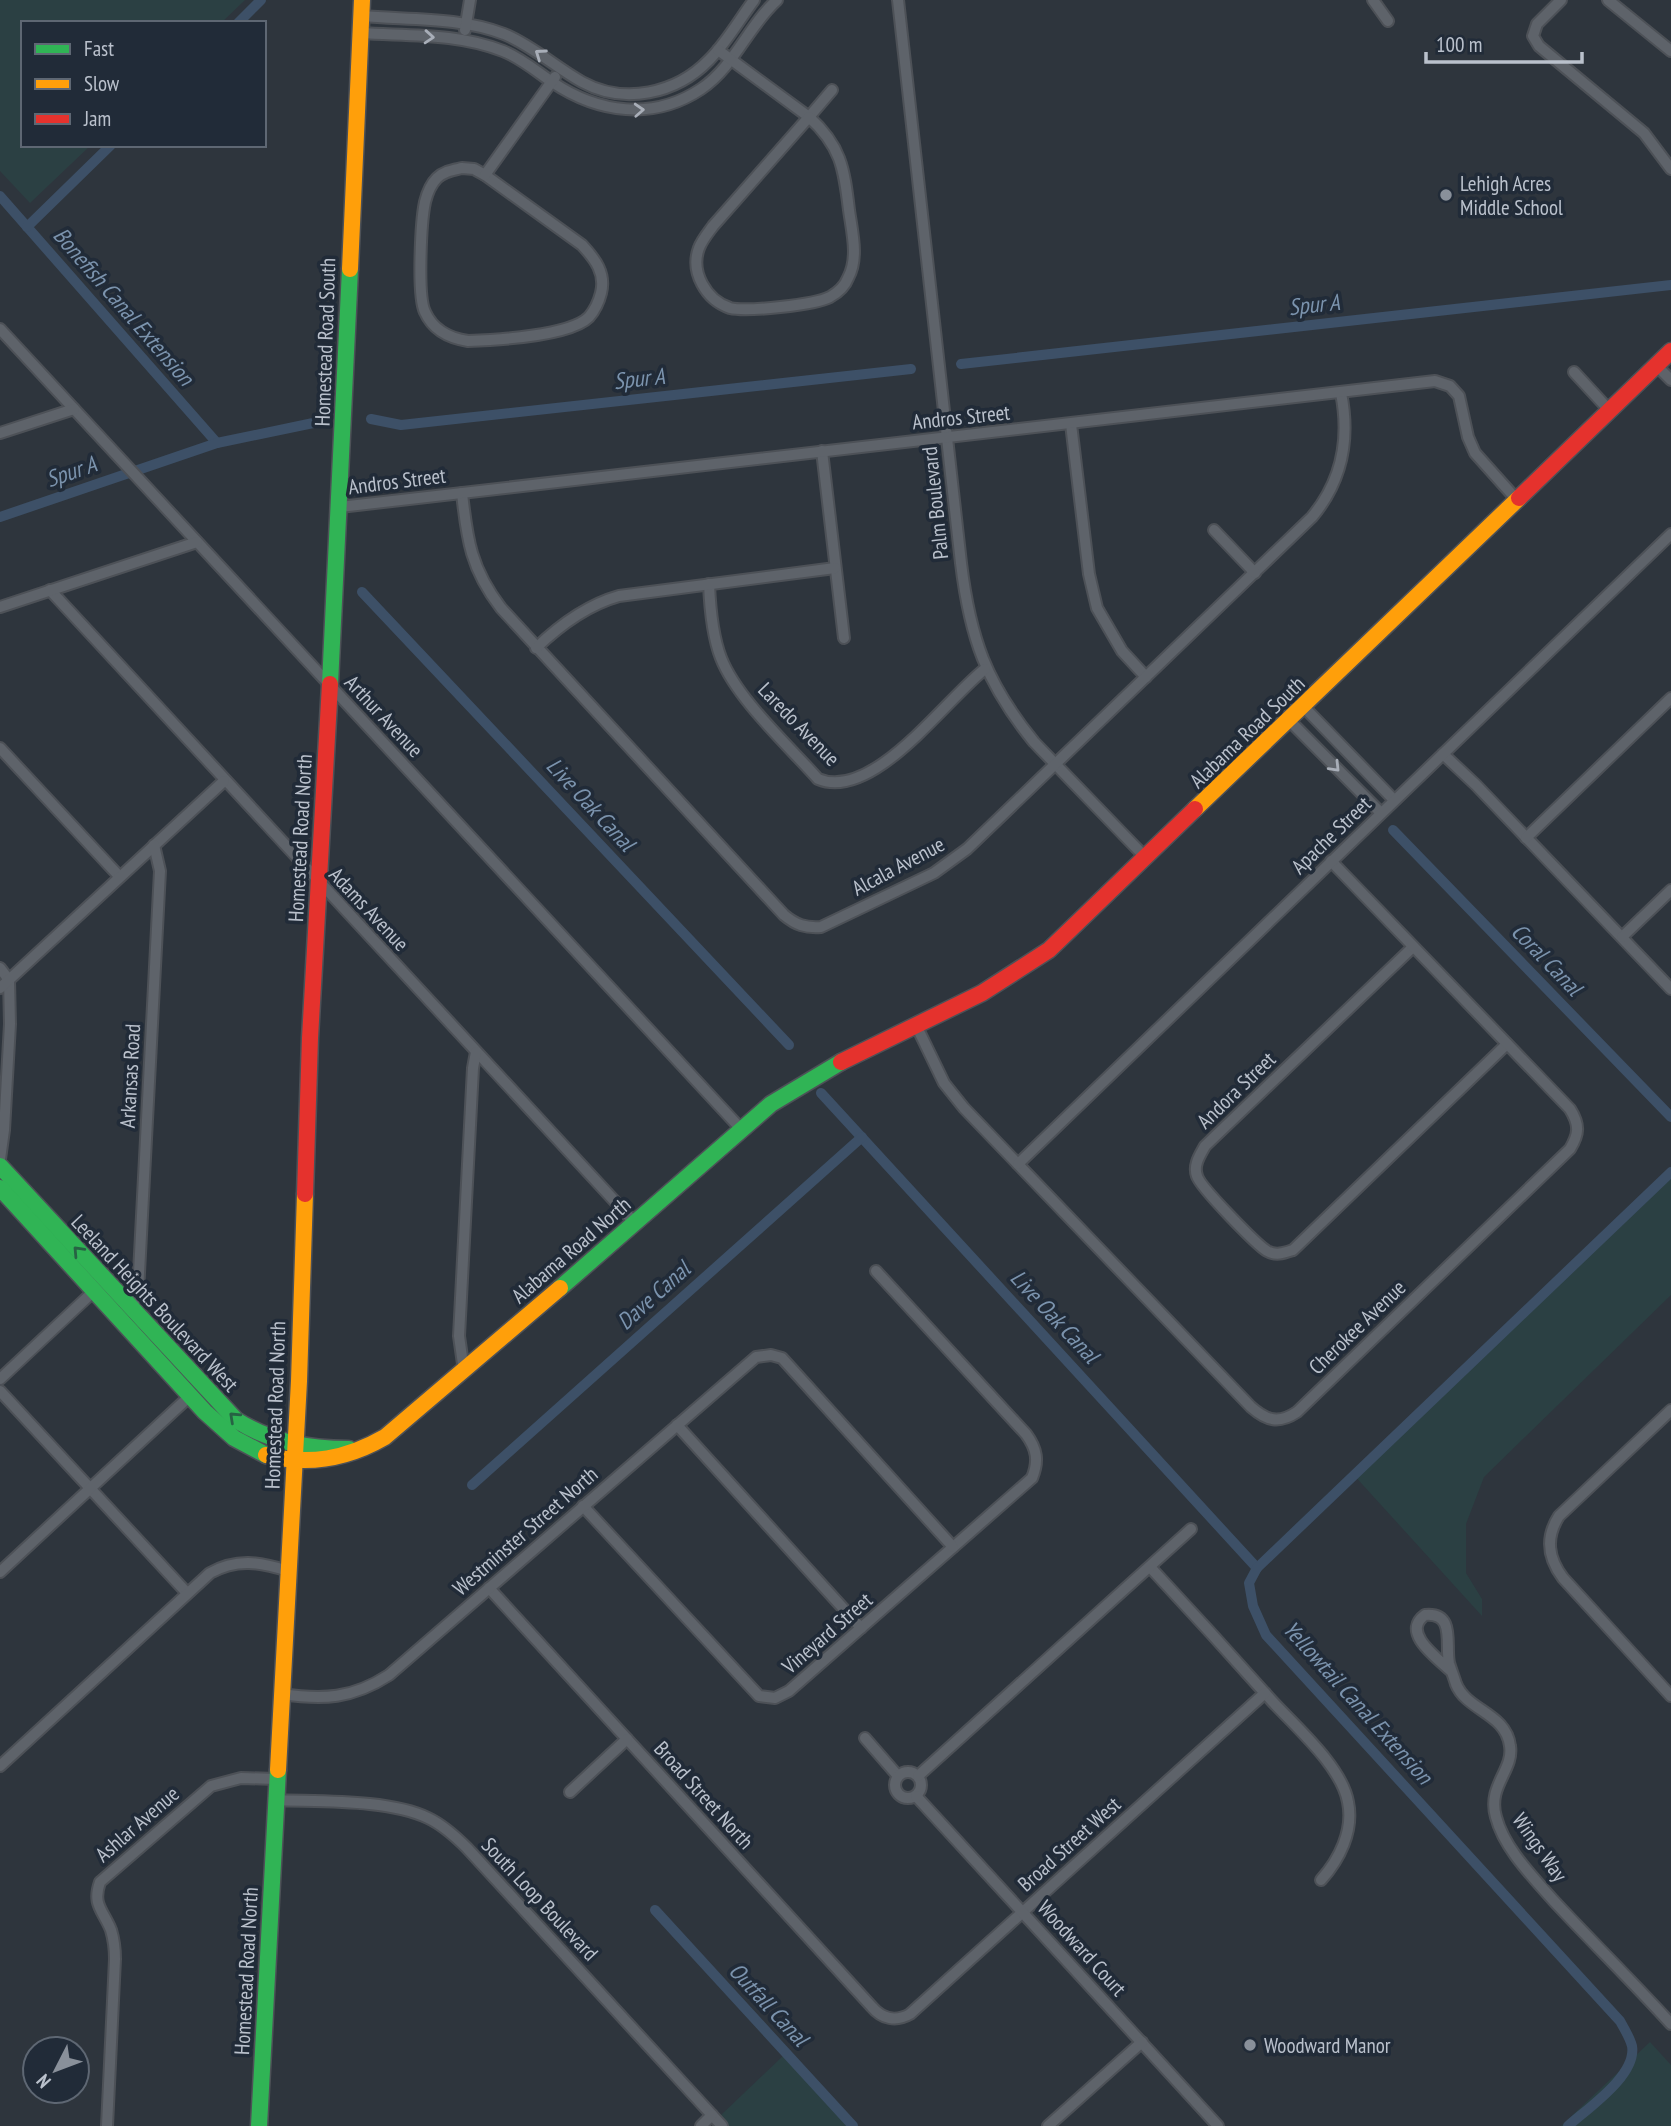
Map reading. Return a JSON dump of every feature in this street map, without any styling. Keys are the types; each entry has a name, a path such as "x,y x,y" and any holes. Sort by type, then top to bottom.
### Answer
{"main road":[{"name":"Homestead Road South","path":"329,685 340,507 362,8"},
{"name":"Alabama Road South","path":"806,1080 849,1056 983,993 1032,963 1087,915 1671,351"},
{"name":"Homestead Road North","path":"259,2126 295,1452 305,1146 329,685"},
{"name":"Alabama Road North","path":"295,1452 362,1449 397,1429 741,1129 806,1080"},
{"name":"Leeland Heights Boulevard West","path":"0,1166 236,1420 295,1452"},
{"name":"Leeland Heights Boulevard West","path":"0,1188 216,1421 250,1447 266,1455 295,1452"}],"street":[{"path":"464,40 470,0"},
{"path":"362,8 483,27 515,39 594,88 617,93 653,92 691,75 718,50 754,0"},
{"path":"361,33 464,40 503,51 522,60 551,82 585,101 634,111 654,109 699,90 731,60 777,0"},
{"name":"Palm Boulevard","path":"898,0 965,601 974,638 985,669 1018,723 1146,858"},
{"path":"1560,0 1536,24 1533,36 1539,46 1644,133 1671,169"},
{"path":"1608,0 1671,51"},
{"path":"1377,2 1388,21"},
{"path":"718,50 808,117 832,141 845,174 854,247 853,265 848,280 831,296 820,300 753,309 729,307 709,294 702,285 696,258 699,246 713,226 808,117 832,90"},
{"path":"485,175 561,70"},
{"path":"474,169 485,175 582,245 593,256 603,281 601,295 587,318 565,330 467,341 440,332 431,323 421,299 425,204 430,188 447,171 474,169"},
{"name":"Arthur Avenue","path":"0,329 741,1129"},
{"path":"1656,365 1671,380"},
{"path":"1574,372 1610,411"},
{"name":"Andros Street","path":"340,507 1435,381 1450,386 1459,396 1468,437 1475,453 1517,500"},
{"name":"Alcala Avenue","path":"462,493 467,534 481,580 501,608 784,915 807,928 821,927 944,866 992,827 1312,517 1328,494 1344,452 1345,430 1341,393"},
{"path":"0,433 74,409"},
{"path":"1071,424 1088,575 1097,608 1115,641 1146,677"},
{"path":"822,451 844,638"},
{"path":"1214,530 1255,573"},
{"name":"Apache Street","path":"1018,1164 1671,534"},
{"path":"0,607 197,542"},
{"path":"537,648 568,620 603,601 646,591 835,568"},
{"name":"Laredo Avenue","path":"709,584 715,638 733,682 818,779 830,784 854,780 900,751 985,669"},
{"name":"Adams Avenue","path":"50,590 634,1222"},
{"path":"1527,838 1671,698"},
{"path":"1303,706 1394,800"},
{"path":"1290,720 1381,813"},
{"path":"0,748 119,876"},
{"path":"1443,754 1671,989"},
{"path":"0,988 224,781"},
{"name":"Arkansas Road","path":"132,1309 138,1292 160,871 154,845"},
{"name":"Cherokee Avenue","path":"916,1025 932,1060 954,1096 1261,1416 1285,1420 1297,1412 1570,1149 1578,1136 1578,1121 1570,1109 1331,861"},
{"path":"1622,937 1671,890"},
{"name":"Andora Street","path":"1413,947 1206,1146 1197,1161 1196,1176 1232,1217 1268,1251 1280,1255 1293,1251 1507,1044"},
{"path":"0,968 9,980 7,1076 0,1159"},
{"path":"464,1371 459,1336 476,1052"},
{"name":"Vineyard Street","path":"583,1506 759,1696 775,1698 789,1691 1032,1478 1038,1463 1033,1443 1026,1434 876,1271"},
{"path":"0,1379 94,1291"},
{"name":"Westminster Street North","path":"281,1694 309,1698 339,1696 376,1684 756,1357 778,1357 853,1435 953,1547"},
{"path":"0,1391 187,1593"},
{"path":"0,1572 191,1395"},
{"path":"1671,1409 1559,1516 1552,1528 1550,1543 1550,1556 1555,1568 1671,1696"},
{"path":"677,1425 861,1628"},
{"path":"918,1776 1191,1529"},
{"path":"0,1766 210,1573 225,1565 240,1562 264,1564 288,1571"},
{"path":"1150,1567 1324,1759 1346,1792 1349,1803 1348,1829 1338,1857 1321,1880"},
{"name":"Broad Street North","path":"489,1588 877,2014 895,2018"},
{"name":"Wings Way","path":"1452,1672 1419,1639 1415,1631 1425,1615 1438,1616 1448,1627 1449,1662 1457,1686 1467,1701 1495,1719 1506,1731 1510,1756 1494,1794 1494,1812 1499,1828 1543,1888 1671,2024"},
{"name":"Broad Street West","path":"895,2018 910,2014 1265,1693"},
{"path":"864,1738 898,1776"},
{"path":"570,1792 627,1739"},
{"path":"910,1772 918,1776 921,1784 916,1796 908,1799 900,1796 895,1789 898,1776 910,1772"},
{"name":"Ashlar Avenue","path":"107,2126 115,1959 112,1933 99,1908 96,1895 100,1882 211,1786 242,1778 276,1779"},
{"name":"Woodward Court","path":"916,1796 1218,2126"},
{"name":"South Loop Boulevard","path":"275,1800 400,1809 426,1817 440,1825 467,1848 722,2126"},
{"path":"1048,2126 1142,2042"},
{"path":"701,2126 712,2115"}],"green space":[{"path":"0,0 245,0 223,21 21,21 21,147 89,147 30,203 0,171"},
{"path":"1671,1167 1671,1295 1484,1477 1466,1524 1466,1573 1482,1599 1482,1616 1352,1473"},
{"path":"1650,2042 1671,2065 1671,2126 1561,2126"},
{"path":"784,2055 849,2126 729,2126 720,2116"}],"waterway":[{"path":"240,21 261,0"},
{"path":"27,227 109,147"},
{"name":"Bonefish Canal Extension","path":"0,196 217,443"},
{"name":"Spur A","path":"961,364 1671,285"},
{"name":"Spur A","path":"371,419 401,425 911,369"},
{"name":"Spur A","path":"0,517 217,443 318,422"},
{"name":"Live Oak Canal","path":"362,592 789,1045"},
{"name":"Coral Canal","path":"1393,830 1671,1117"},
{"name":"Live Oak Canal","path":"821,1093 1257,1568"},
{"name":"Dave Canal","path":"472,1485 862,1137"},
{"name":"Yellowtail Canal Extension","path":"1568,2126 1609,2090 1627,2068 1632,2057 1632,2046 1620,2021 1266,1635 1253,1606 1249,1583 1257,1568 1671,1172"},
{"name":"Outfall Canal","path":"655,1910 853,2126"}],"traffic: fast":[{"path":"330,684 350,269"},
{"path":"560,1288 771,1104 841,1062"},
{"path":"0,1166 236,1420 263,1434 290,1443 349,1449"},
{"path":"0,1188 205,1412 234,1438 266,1455"},
{"path":"259,2126 278,1770"}],"traffic: slow":[{"path":"350,269 362,0"},
{"path":"1195,809 1519,498"},
{"path":"278,1770 299,1381 305,1194"},
{"path":"266,1455 313,1460 342,1455 371,1445 385,1437 560,1288"}],"traffic: jam":[{"path":"1519,498 1671,351"},
{"path":"305,1194 310,1038 330,684"},
{"path":"841,1062 982,993 1049,950 1195,809"}],"place":[{"name":"Lehigh Acres Middle School","path":"1446,195"},
{"name":"Woodward Manor","path":"1250,2045"}]}
